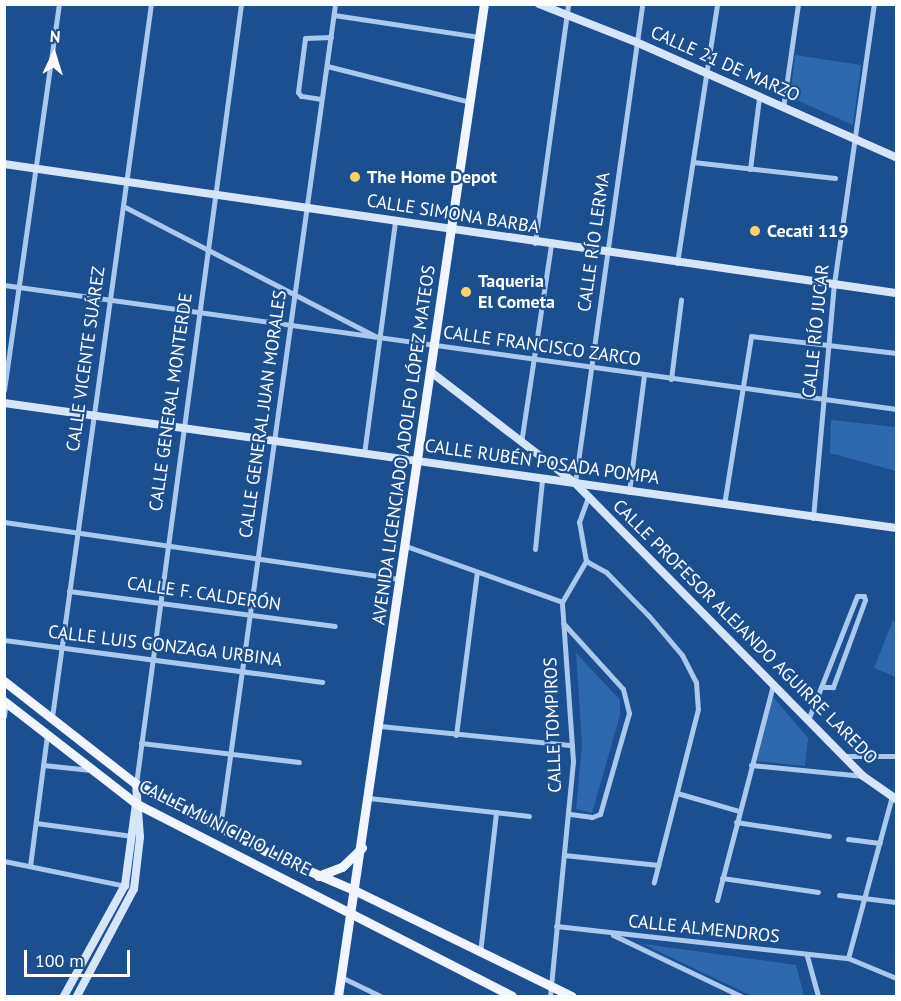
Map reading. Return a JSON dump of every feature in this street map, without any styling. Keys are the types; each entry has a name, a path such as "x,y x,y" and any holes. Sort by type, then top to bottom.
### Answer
{"main road":[{"name":"AVENIDA LICENCIADO ADOLFO LÓPEZ MATEOS","path":"338,996 380,726 484,4"},
{"path":"4,681 136,783 277,857 354,890 480,953 550,992 571,996"},
{"name":"CALLE MUNICIPIO LIBRE","path":"5,702 137,804 350,910 512,996"},
{"path":"318,876 342,867 362,848"},
{"path":"267,869 277,857"}],"street":[{"path":"4,390 59,4"},
{"name":"CALLE VICENTE SUÁREZ","path":"52,717 151,4"},
{"name":"CALLE GENERAL MONTERDE","path":"77,996 134,889 136,783 241,4"},
{"name":"CALLE GENERAL JUAN MORALES","path":"220,828 335,4"},
{"name":"CALLE 21 DE MARZO","path":"539,4 636,42 897,157"},
{"path":"535,243 568,4"},
{"name":"CALLE RÍO LERMA","path":"575,483 642,4"},
{"path":"677,263 717,4"},
{"path":"783,108 798,4"},
{"name":"CALLE RÍO JUCAR","path":"813,518 834,284 874,4"},
{"path":"334,15 480,37"},
{"path":"321,99 301,96 298,92 305,38 331,37"},
{"path":"327,66 470,102"},
{"path":"750,169 759,98"},
{"path":"693,162 836,178"},
{"name":"CALLE SIMONA BARBA","path":"4,164 307,207 608,254 897,293"},
{"path":"123,206 380,338"},
{"path":"364,454 395,221"},
{"path":"521,443 551,245"},
{"name":"CALLE FRANCISCO ZARCO","path":"4,285 824,401 897,409"},
{"path":"671,379 681,300"},
{"path":"724,506 740,389 751,336 897,353"},
{"name":"CALLE PROFESOR ALEJANDO AGUIRRE LAREDO","path":"431,372 575,483 863,776 894,798"},
{"path":"629,492 644,375"},
{"name":"CALLE RUBÉN POSADA POMPA","path":"4,403 724,506 897,528"},
{"path":"535,549 542,480"},
{"path":"406,546 562,602 586,561 579,522 588,497"},
{"path":"4,522 401,580"},
{"path":"586,561 606,572 649,616 682,655 696,682 698,709 654,882"},
{"path":"456,735 477,572"},
{"name":"CALLE F. CALDERÓN","path":"69,591 335,626"},
{"path":"808,720 821,687 857,596 865,600 833,687 821,687"},
{"name":"CALLE TOMPIROS","path":"550,992 570,814 572,745 562,602"},
{"path":"563,623 623,689 629,706 600,814 592,817 570,814"},
{"path":"840,639 850,643"},
{"name":"CALLE LUIS GONZAGA URBINA","path":"4,640 322,682"},
{"path":"717,900 773,685"},
{"path":"4,716 5,702"},
{"path":"380,726 572,745"},
{"path":"30,866 46,735"},
{"path":"141,743 299,762"},
{"path":"844,756 897,756"},
{"path":"43,765 91,770"},
{"path":"752,765 863,776"},
{"path":"677,793 739,811"},
{"path":"369,798 529,816"},
{"path":"848,958 879,843 894,798"},
{"path":"480,953 496,812"},
{"path":"736,822 829,836"},
{"path":"36,823 135,836"},
{"name":"CALLE GENERAL MONTERDE","path":"64,996 125,885 135,836"},
{"path":"848,839 879,843"},
{"path":"564,855 658,865"},
{"path":"4,861 125,885 134,889"},
{"path":"722,878 818,892"},
{"path":"839,895 864,896 897,902"},
{"name":"CALLE ALMENDROS","path":"556,926 807,956 848,958 897,978"},
{"path":"609,933 741,996"},
{"path":"807,956 818,996"},
{"path":"340,977 380,996"}],"shaded area":[{"path":"795,55 861,65 853,125 790,97"},
{"path":"831,420 896,427 896,471 830,453"},
{"path":"893,620 896,622 896,677 874,668"},
{"path":"576,653 620,700 620,715 592,813 576,809 582,745"},
{"path":"773,697 808,738 805,766 756,761"},
{"path":"643,944 796,965 804,996 752,996"}],"place":[{"name":"The Home Depot","path":"355,177"},
{"name":"Cecati 119","path":"755,231"},
{"name":"Taqueria El Cometa","path":"466,292"}]}
